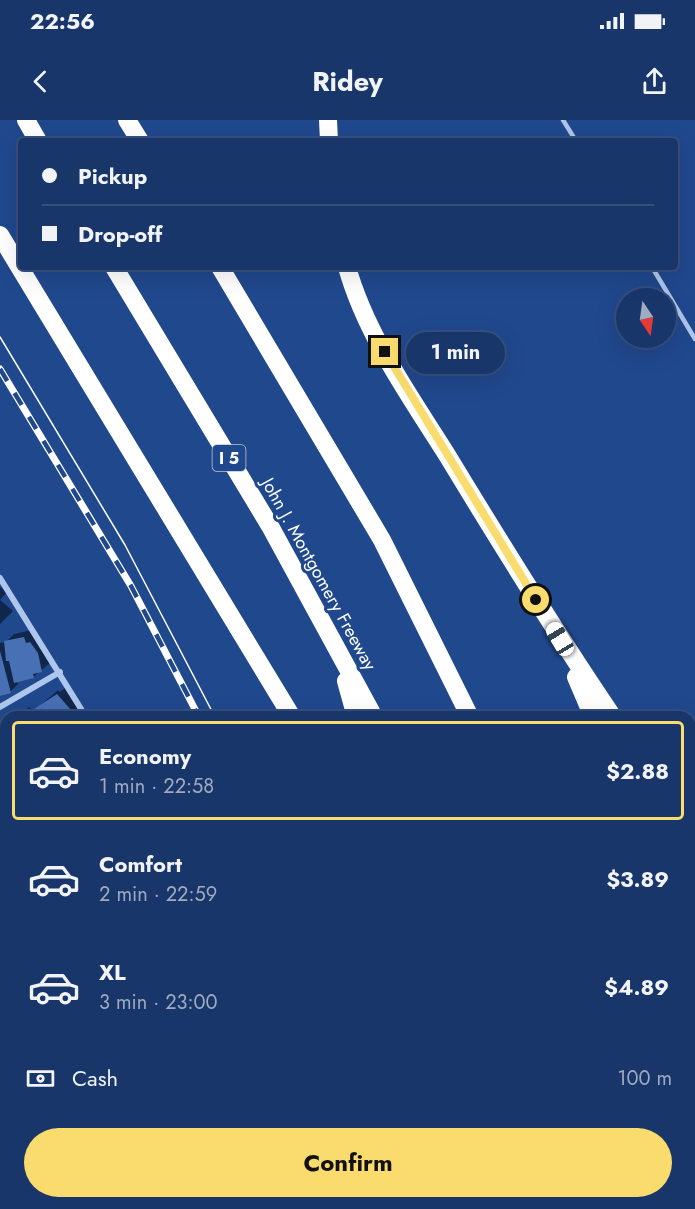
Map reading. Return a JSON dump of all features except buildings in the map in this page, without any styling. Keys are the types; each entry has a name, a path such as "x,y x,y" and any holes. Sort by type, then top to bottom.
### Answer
{"highway":[{"path":"26,120 36,138"},
{"path":"127,120 138,138"},
{"path":"328,120 329,138"},
{"path":"0,235 18,265"},
{"path":"21,270 288,711"},
{"name":"John J. Montgomery Freeway","path":"116,270 270,526 371,711"},
{"path":"222,270 382,540 467,711"},
{"path":"348,270 367,319 394,368 560,639 609,711"},
{"path":"560,639 590,711"},
{"path":"338,653 354,711"},
{"path":"267,676 280,711"}],"street":[{"path":"0,578 83,711"},
{"path":"0,707 60,672"}],"lane":[{"path":"563,120 574,138"},
{"path":"654,270 695,339"}],"tram line":[{"path":"0,337 125,545 212,711"}],"railway":[{"path":"0,369 131,586 196,711"}],"route":[{"path":"385,352 536,600"}]}
